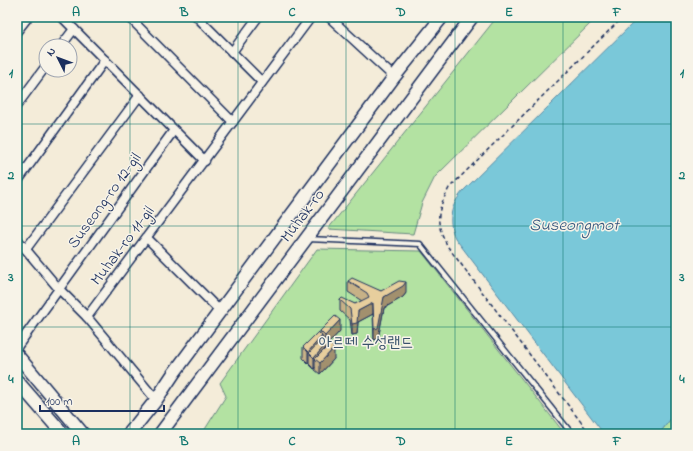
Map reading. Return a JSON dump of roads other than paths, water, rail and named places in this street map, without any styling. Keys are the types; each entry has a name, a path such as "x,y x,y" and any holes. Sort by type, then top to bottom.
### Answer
{"main road":[{"name":"Muhak-ro","path":"129,434 156,400 174,373 221,312 394,77 442,17"},
{"name":"Muhak-ro","path":"160,434 472,17"},
{"path":"17,355 83,434"},
{"path":"17,381 63,434"}],"street":[{"path":"17,31 28,17"},
{"path":"62,17 205,161"},
{"path":"129,17 233,122"},
{"path":"198,17 262,82"},
{"path":"232,52 258,17"},
{"name":"Muhak-ro 11-gil","path":"87,317 205,161 310,17"},
{"path":"329,17 394,77"},
{"path":"67,38 74,29"},
{"path":"17,182 105,60"},
{"path":"17,105 38,77"},
{"path":"26,249 140,95"},
{"name":"Suseong-ro 12-gil","path":"17,347 174,130"},
{"path":"147,238 221,312"},
{"path":"17,239 59,289 87,317 156,400"}],"lane":[{"path":"306,239 420,244 572,434"}],"water":[{"name":"Suseongmot","path":"639,17 676,17 676,412 659,434 604,434 455,238 451,225 451,219 453,207 463,191"}],"park label":[{"name":"아르떼 수성랜드","path":"366,343"}]}
